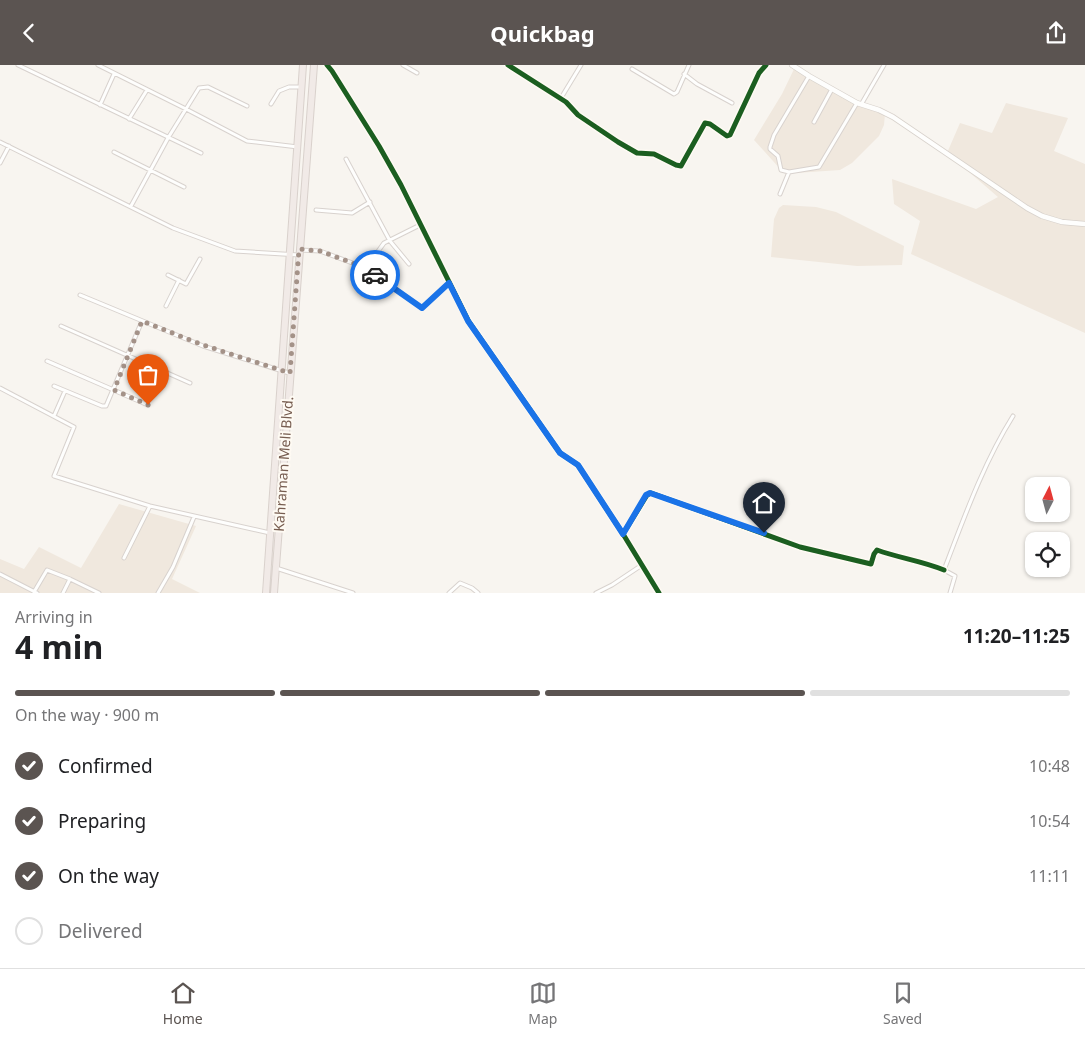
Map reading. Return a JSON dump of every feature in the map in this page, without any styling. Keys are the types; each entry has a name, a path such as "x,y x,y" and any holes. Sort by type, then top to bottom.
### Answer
{"highway":[{"name":"Kahraman Meli Blvd.","path":"266,593 303,65"},
{"name":"Kahraman Meli Blvd.","path":"274,593 314,65"}],"street":[{"path":"18,65 201,153"},
{"path":"98,65 247,141 298,147"},
{"path":"327,65 379,146 401,185 468,321 560,453 578,465 659,593"},
{"path":"403,65 417,73"},
{"path":"508,65 561,98 578,115 630,149 637,153 654,154 681,166 705,123 710,124 727,136 730,135 759,73 766,65"},
{"path":"561,98 582,65"},
{"path":"632,69 674,95 689,65"},
{"path":"792,65 832,89 893,117 1027,208 1056,220 1085,223"},
{"path":"809,76 774,135 770,147 778,156 782,170 790,172 819,167 884,65"},
{"path":"100,105 114,74"},
{"path":"684,74 697,84 732,103"},
{"path":"131,207 168,138 199,87 204,86 247,106"},
{"path":"272,104 279,91 289,87 301,87"},
{"path":"814,122 832,89"},
{"path":"129,119 147,90"},
{"path":"0,141 172,228 235,251 291,255 299,252 320,251 366,268 422,308 449,283"},
{"path":"0,163 9,146"},
{"path":"114,152 184,187"},
{"path":"346,159 390,241 409,265"},
{"path":"780,194 790,172"},
{"path":"316,210 352,213 370,202"},
{"path":"366,268 384,243 420,225"},
{"path":"168,275 184,283 188,282 200,259"},
{"path":"166,306 178,280"},
{"path":"80,295 203,345 290,373"},
{"path":"54,386 106,406 142,321"},
{"path":"61,326 190,383"},
{"path":"47,361 148,405"},
{"path":"0,388 74,427 54,476 150,506 270,533"},
{"path":"54,417 66,391"},
{"path":"944,570 982,475 1002,433 1013,416"},
{"path":"623,534 646,495 650,493 800,547 871,564 877,550 890,555 927,563 955,576 950,593"},
{"path":"124,559 150,506"},
{"path":"158,593 173,567 194,517"},
{"path":"596,593 642,565"},
{"path":"275,568 354,593"},
{"path":"0,574 35,592 47,570 99,593"},
{"path":"64,593 70,579"},
{"path":"449,593 460,583 478,593"}],"shaded area":[{"path":"795,67 813,80 885,114 884,125 879,136 852,163 840,170 796,173 782,171 754,140 782,94"},
{"path":"1006,103 1068,118 1054,151 1085,164 1085,333 911,254 920,221 894,204 892,179 976,209 998,197 947,153 960,123 992,133"},
{"path":"783,205 816,207 836,212 904,246 902,265 857,266 771,257 774,219 779,208"},
{"path":"119,504 196,526 172,579 200,593 0,593 0,559 24,569 39,547 81,568"}],"cycle path":[{"path":"327,65 379,146 401,185 469,322 560,453 578,465 659,593"},
{"path":"508,65 566,102 578,115 618,142 637,153 654,154 681,166 705,123 710,124 727,136 730,135 759,73 766,65"},
{"path":"623,534 647,495 651,493 800,547 871,564 877,550 944,570"}],"way so far":[{"path":"148,405 114,390 142,321 203,345 290,373 299,249 320,251 366,268 375,275"}],"route":[{"path":"375,275 422,308 449,283 468,321 560,453 578,465 623,534 646,495 650,493 764,533"}]}
